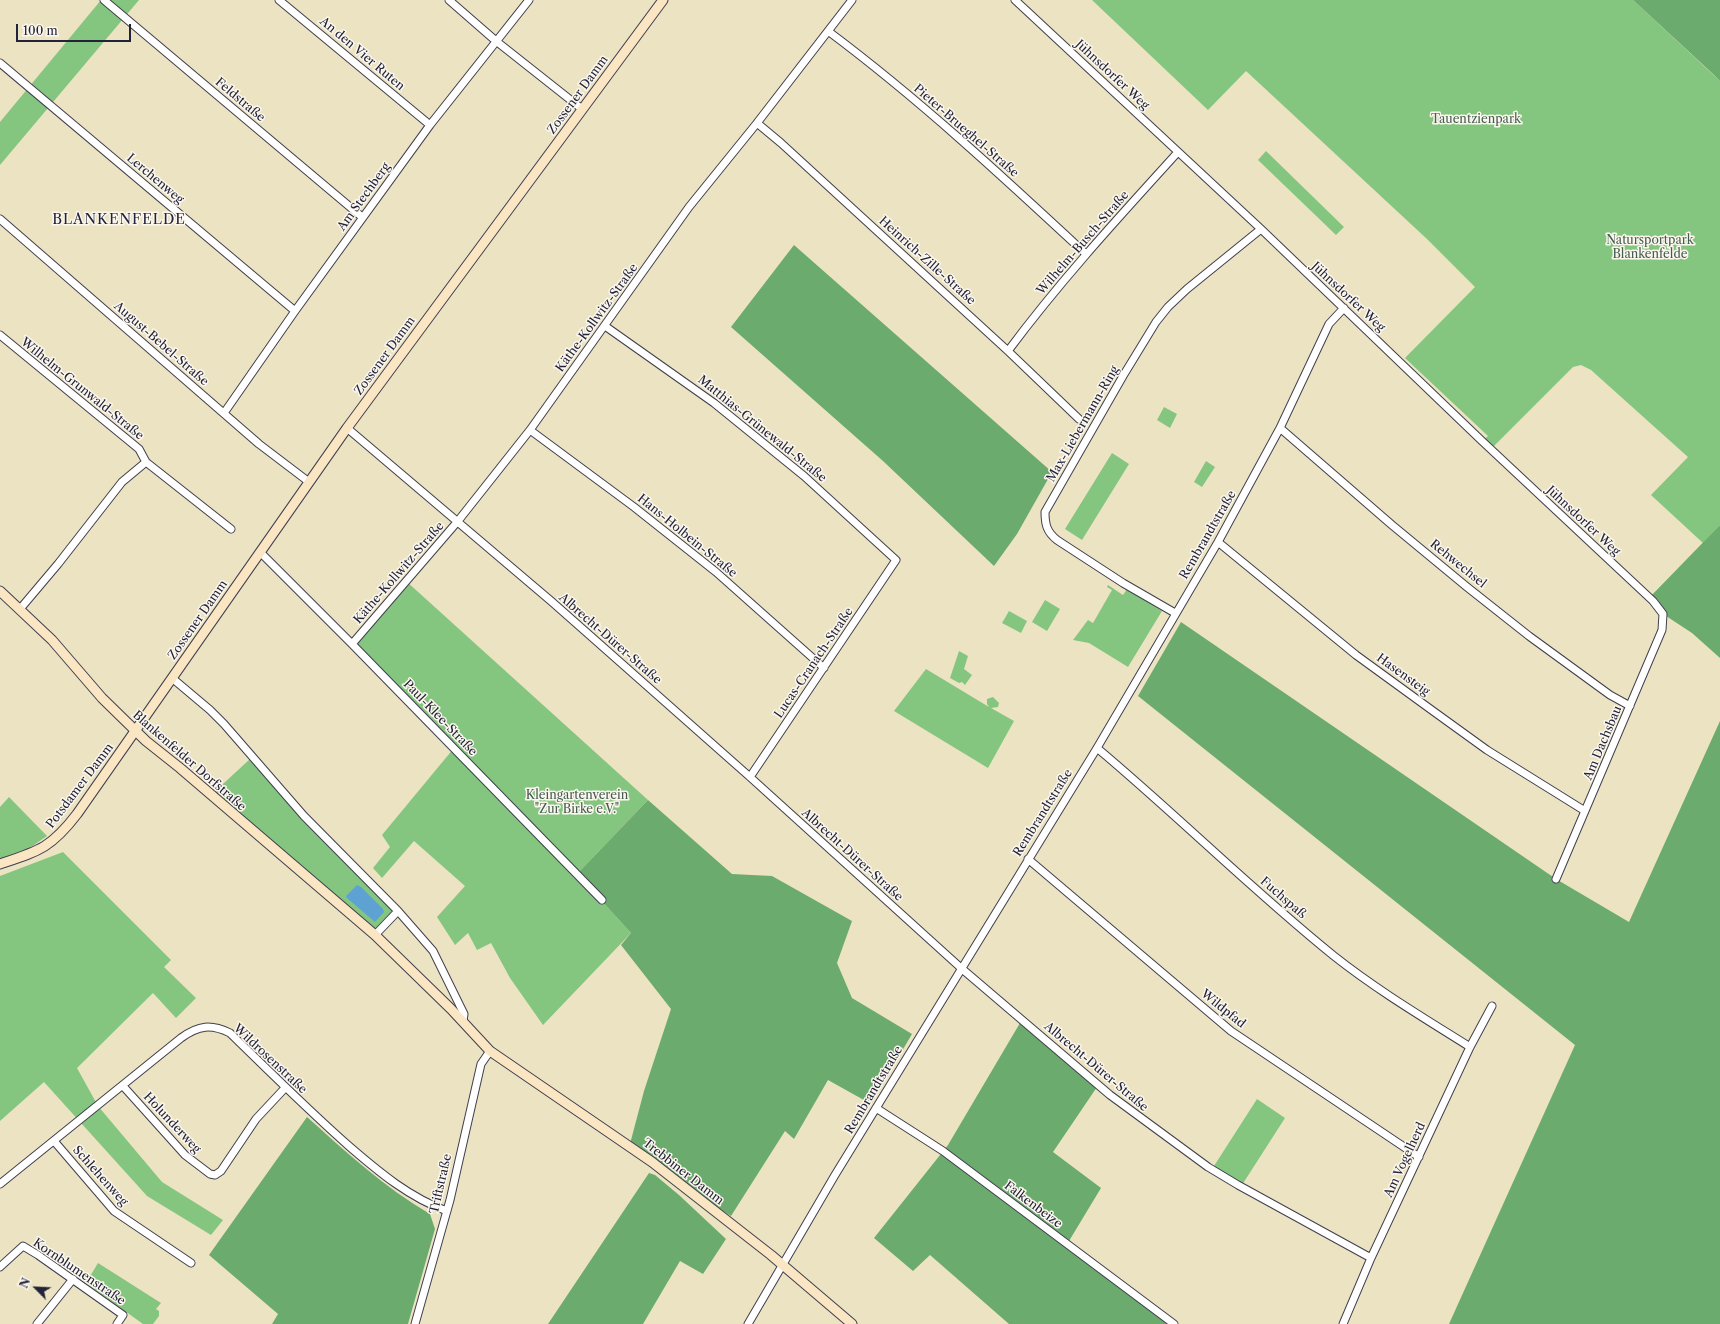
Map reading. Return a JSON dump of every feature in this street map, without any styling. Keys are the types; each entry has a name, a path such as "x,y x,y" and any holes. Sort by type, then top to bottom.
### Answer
{"main road":[{"name":"Zossener Damm","path":"134,731 347,428 663,0"},
{"name":"Blankenfelder Dorfstraße","path":"0,591 52,640 102,698 134,731 375,935 463,1021 490,1051"},
{"name":"Potsdamer Damm","path":"0,864 40,850 52,842 65,830 134,731"},
{"name":"Trebbiner Damm","path":"490,1051 652,1162 783,1265 852,1324"}],"street":[{"name":"Feldstraße","path":"104,0 362,217"},
{"name":"An den Vier Ruten","path":"279,0 430,125"},
{"path":"449,0 496,41 582,109"},
{"name":"Am Stechberg","path":"224,413 362,217 430,125 529,0"},
{"name":"Käthe-Kollwitz-Straße","path":"352,644 458,521 530,430 689,207 757,123 852,0"},
{"name":"Jühnsdorfer Weg","path":"1015,0 1261,229 1586,540 1653,601 1663,614"},
{"name":"Pieter-Brueghel-Straße","path":"828,31 888,76 971,148 1086,254"},
{"name":"Lerchenweg","path":"0,63 295,311"},
{"name":"Heinrich-Zille-Straße","path":"757,123 781,143 1008,351 1079,420"},
{"name":"Wilhelm-Busch-Straße","path":"1008,351 1045,302 1086,254 1178,152"},
{"name":"August-Bebel-Straße","path":"0,219 286,466 309,482"},
{"name":"Max-Liebermann-Ring","path":"1175,613 1123,583 1049,534 1045,523 1045,512 1123,376 1156,322 1168,307 1187,289 1261,229"},
{"name":"Rembrandtstraße","path":"748,1324 876,1108 1097,748 1218,542 1280,428 1329,324 1344,308"},
{"name":"Matthias-Grünewald-Straße","path":"605,326 714,403 804,476 896,560"},
{"name":"Wilhelm-Grunwald-Straße","path":"0,335 138,449 146,462 231,529"},
{"name":"Albrecht-Dürer-Straße","path":"347,428 458,521 750,778 961,968 1110,1095 1184,1150 1238,1186 1371,1258"},
{"name":"Rehwechsel","path":"1280,428 1392,525 1467,587 1529,636 1604,691 1630,706"},
{"name":"Hans-Holbein-Straße","path":"530,430 634,507 716,572 824,668"},
{"path":"20,609 58,564 122,482 146,462"},
{"name":"Hasensteig","path":"1218,542 1356,654 1433,711 1488,750 1585,812"},
{"name":"Paul-Klee-Straße","path":"260,552 602,900"},
{"name":"Lucas-Cranach-Straße","path":"750,778 896,560"},
{"name":"Am Dachsbau","path":"1556,879 1662,630 1663,614"},
{"name":"Blankenfelder Dorfstraße","path":"172,678 210,710 224,724 304,816 398,911 433,950 464,1014 463,1021"},
{"name":"Fuchspaß","path":"1097,748 1281,912 1335,956 1391,998 1470,1047"},
{"name":"Wildpfad","path":"1028,859 1231,1032 1419,1157"},
{"path":"375,935 398,911"},
{"name":"Am Vogelherd","path":"1343,1324 1371,1258 1470,1047 1492,1006"},
{"name":"Wildrosenstraße","path":"0,1184 184,1036 192,1030 204,1026 215,1027 230,1034 323,1124 378,1170 426,1203 447,1211"},
{"name":"Triftstraße","path":"415,1324 447,1211 480,1064 490,1051"},
{"name":"Holunderweg","path":"123,1086 185,1155 210,1174 215,1175 221,1171 256,1119 285,1088"},
{"name":"Falkenbeize","path":"876,1108 943,1151 1174,1324"},
{"name":"Schlehenweg","path":"54,1141 114,1211 192,1264"},
{"name":"Kornblumenstraße","path":"2,1262 23,1246 73,1279 123,1315 117,1324"},
{"path":"37,1324 73,1279"}],"green space":[{"path":"101,0 139,0 0,165 0,122"},
{"path":"1092,0 1633,0 1720,81 1720,525 1703,543 1651,495 1688,457 1591,370 1581,365 1573,367 1491,449 1482,441 1488,436 1405,358 1475,287 1427,239 1246,71 1208,110"},
{"path":"1633,0 1720,0 1720,81 1713,74"},
{"path":"1266,151 1344,227 1336,235 1258,160"},
{"path":"794,245 1052,472 1017,534 994,566 883,461 731,327"},
{"path":"1164,407 1177,414 1170,428 1157,420"},
{"path":"1112,453 1129,464 1082,540 1065,529"},
{"path":"1206,461 1215,467 1202,487 1194,482"},
{"path":"1720,525 1720,658 1692,633 1663,614 1649,598"},
{"name":"Kleingartenverein \"Zur Birke e.V.\"","path":"406,581 648,800 577,874 631,933 543,1025 510,978 491,943 477,950 468,933 455,945 437,917 465,886 414,841 382,878 373,868 390,847 382,835 454,748 352,644"},
{"path":"1108,585 1123,595 1127,589 1162,611 1128,667 1089,643 1073,640 1088,620 1093,623 1112,590 1107,587"},
{"path":"1045,600 1060,609 1047,631 1032,622"},
{"path":"1009,611 1027,621 1021,633 1002,623"},
{"path":"1181,622 1556,879 1629,922 1720,721 1720,1324 1449,1324 1575,1045 1138,696"},
{"path":"959,651 968,656 964,669 972,675 965,685 962,682 959,683 950,678"},
{"path":"926,669 989,707 987,704 987,699 993,697 999,703 998,707 991,708 1014,721 988,768 894,711"},
{"path":"250,759 398,911 375,935 210,796"},
{"path":"9,797 47,836 28,849 0,860 0,807"},
{"path":"648,800 732,874 772,876 852,921 837,963 852,998 912,1034 871,1104 828,1080 794,1139 785,1131 731,1216 669,1169 630,1144 644,1091 671,1009 621,945 631,933 577,874"},
{"path":"63,852 171,960 164,967 196,998 176,1018 153,993 77,1068 98,1106 162,1182 223,1220 211,1235 147,1196 44,1082 0,1121 0,876"},
{"path":"1020,1023 1097,1087 1053,1152 1101,1188 1069,1241 1178,1324 1009,1324 930,1255 913,1271 874,1238 948,1145"},
{"path":"1257,1099 1285,1118 1242,1185 1214,1166"},
{"path":"307,1117 381,1181 413,1204 430,1214 435,1229 408,1324 272,1324 278,1314 209,1255"},
{"path":"649,1173 655,1175 679,1195 726,1239 703,1274 680,1261 643,1324 548,1324"},
{"path":"98,1263 161,1303 156,1309 159,1311 159,1316 153,1324 143,1324 86,1283"}],"water":[{"path":"357,885 361,887 383,909 384,912 375,922 346,896"}],"district":[{"name":"BLANKENFELDE","path":"119,220"}],"park label":[{"name":"Tauentzienpark","path":"1476,120"},
{"name":"Natursportpark Blankenfelde","path":"1650,248"}]}
